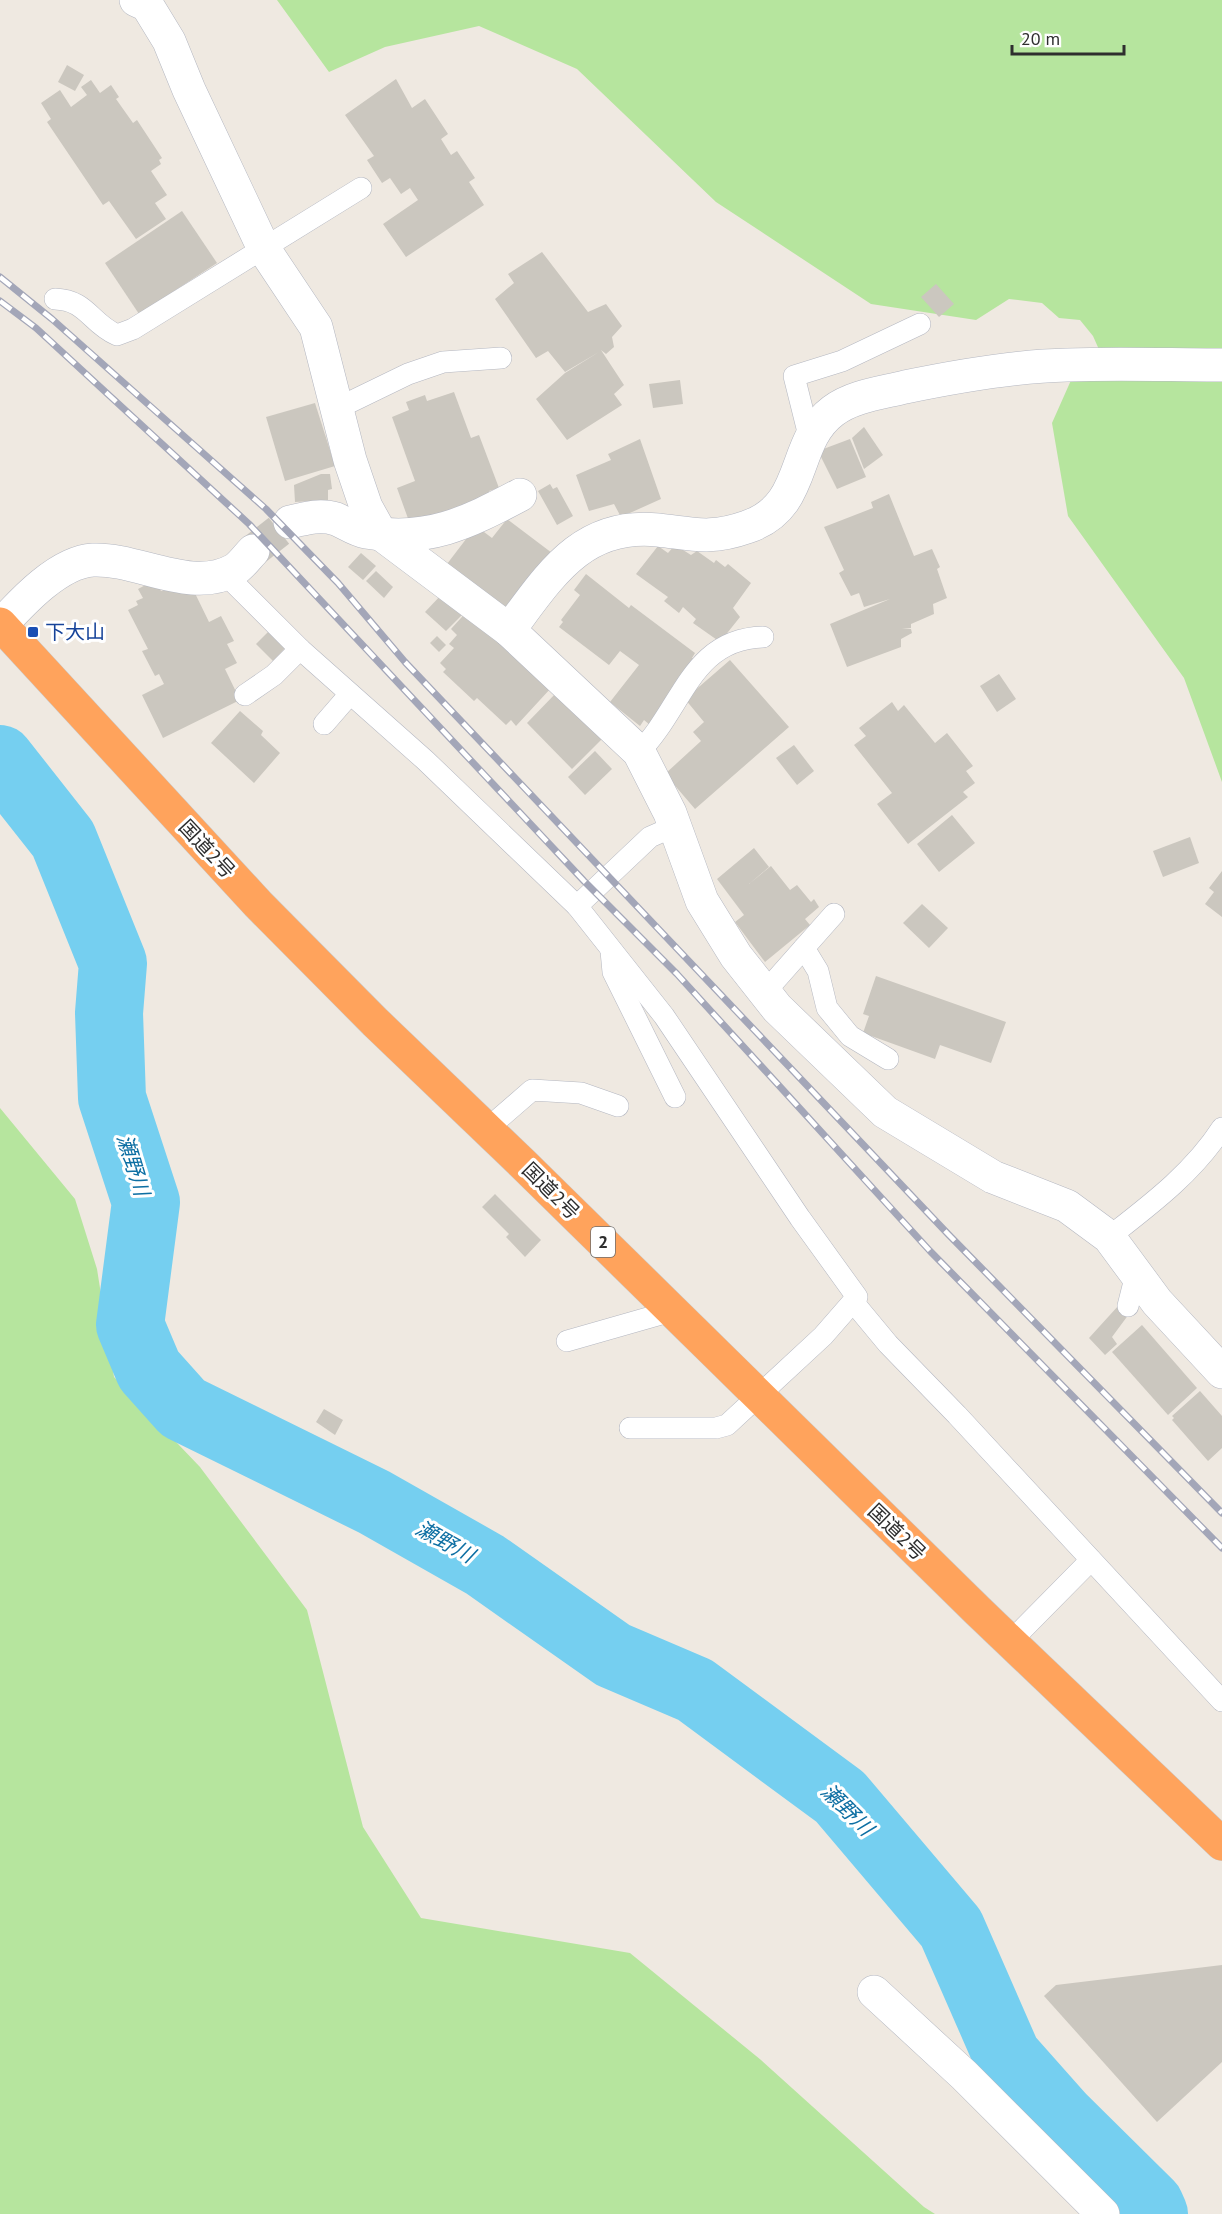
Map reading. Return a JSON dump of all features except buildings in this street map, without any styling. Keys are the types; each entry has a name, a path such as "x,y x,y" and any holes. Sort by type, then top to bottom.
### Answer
{"highway":[{"name":"国道2号","path":"0,624 258,904 375,1022 1222,1844"}],"street":[{"path":"136,0 147,5 169,41 189,90 264,249 316,327 350,460 366,507 381,534 509,630 639,752 675,826 702,901 736,956 777,1008 885,1112 993,1177 1067,1206 1109,1237 1157,1302 1222,1372"},
{"path":"509,630 566,558 588,542 609,535 643,529 693,536 718,535 749,527 778,511 798,476 817,425 848,401 927,383 1066,365 1222,365"},
{"path":"291,522 315,516 336,519 364,532 409,537 467,523 520,495"},
{"path":"0,624 33,590 71,567 93,560 192,578 234,570 253,551"},
{"path":"874,1992 964,2075 1103,2214"}],"lane":[{"path":"55,299 71,300 105,329 117,335 133,329 361,188"},
{"path":"810,440 794,376 842,361 920,324"},
{"path":"338,408 408,374 443,362 501,358"},
{"path":"224,573 300,649 425,760 577,906 611,947 696,1060 800,1218 857,1297 854,1303 727,1425 716,1428 630,1428"},
{"path":"639,752 655,735 693,674 713,652 728,643 763,637"},
{"path":"245,695 274,675 300,649"},
{"path":"324,724 350,694"},
{"path":"577,906 650,837 675,826"},
{"path":"765,992 834,914"},
{"path":"611,947 613,972 675,1096"},
{"path":"804,948 818,970 827,1008 850,1036 888,1059"},
{"path":"487,1129 532,1090 581,1093 618,1106"},
{"path":"1109,1237 1174,1184 1211,1144 1222,1128"},
{"path":"1128,1306 1136,1274"},
{"path":"854,1303 888,1344 957,1414 1090,1560 1146,1616 1222,1701"},
{"path":"567,1341 672,1311"},
{"path":"1011,1641 1090,1560"}],"green space":[{"path":"277,0 1222,0 1222,782 1184,678 1068,516 1052,423 1072,378 1101,354 1093,336 1080,320 1059,318 1042,303 1009,299 976,320 871,304 716,202 577,69 479,26 385,47 329,72"},
{"path":"0,1108 75,1199 97,1269 114,1377 200,1467 307,1610 363,1827 421,1918 630,1953 761,2060 924,2207 935,2214 0,2214"}],"waterway":[{"name":"瀬野川","path":"0,759 63,839 113,963 109,1013 112,1098 146,1202 130,1325 149,1370 183,1408 374,1502 485,1565 613,1655 695,1690 840,1797 951,1928 1007,2056 1062,2118 1150,2205 1154,2214"}],"tunnel":[{"path":"253,551 290,522"}],"railway":[{"path":"0,277 52,319 266,509 338,583 405,662 948,1234 1222,1513"},
{"path":"0,301 36,328 249,524 584,881 677,974 930,1251 1222,1548"}],"place":[{"name":"下大山","path":"33,632"}]}
